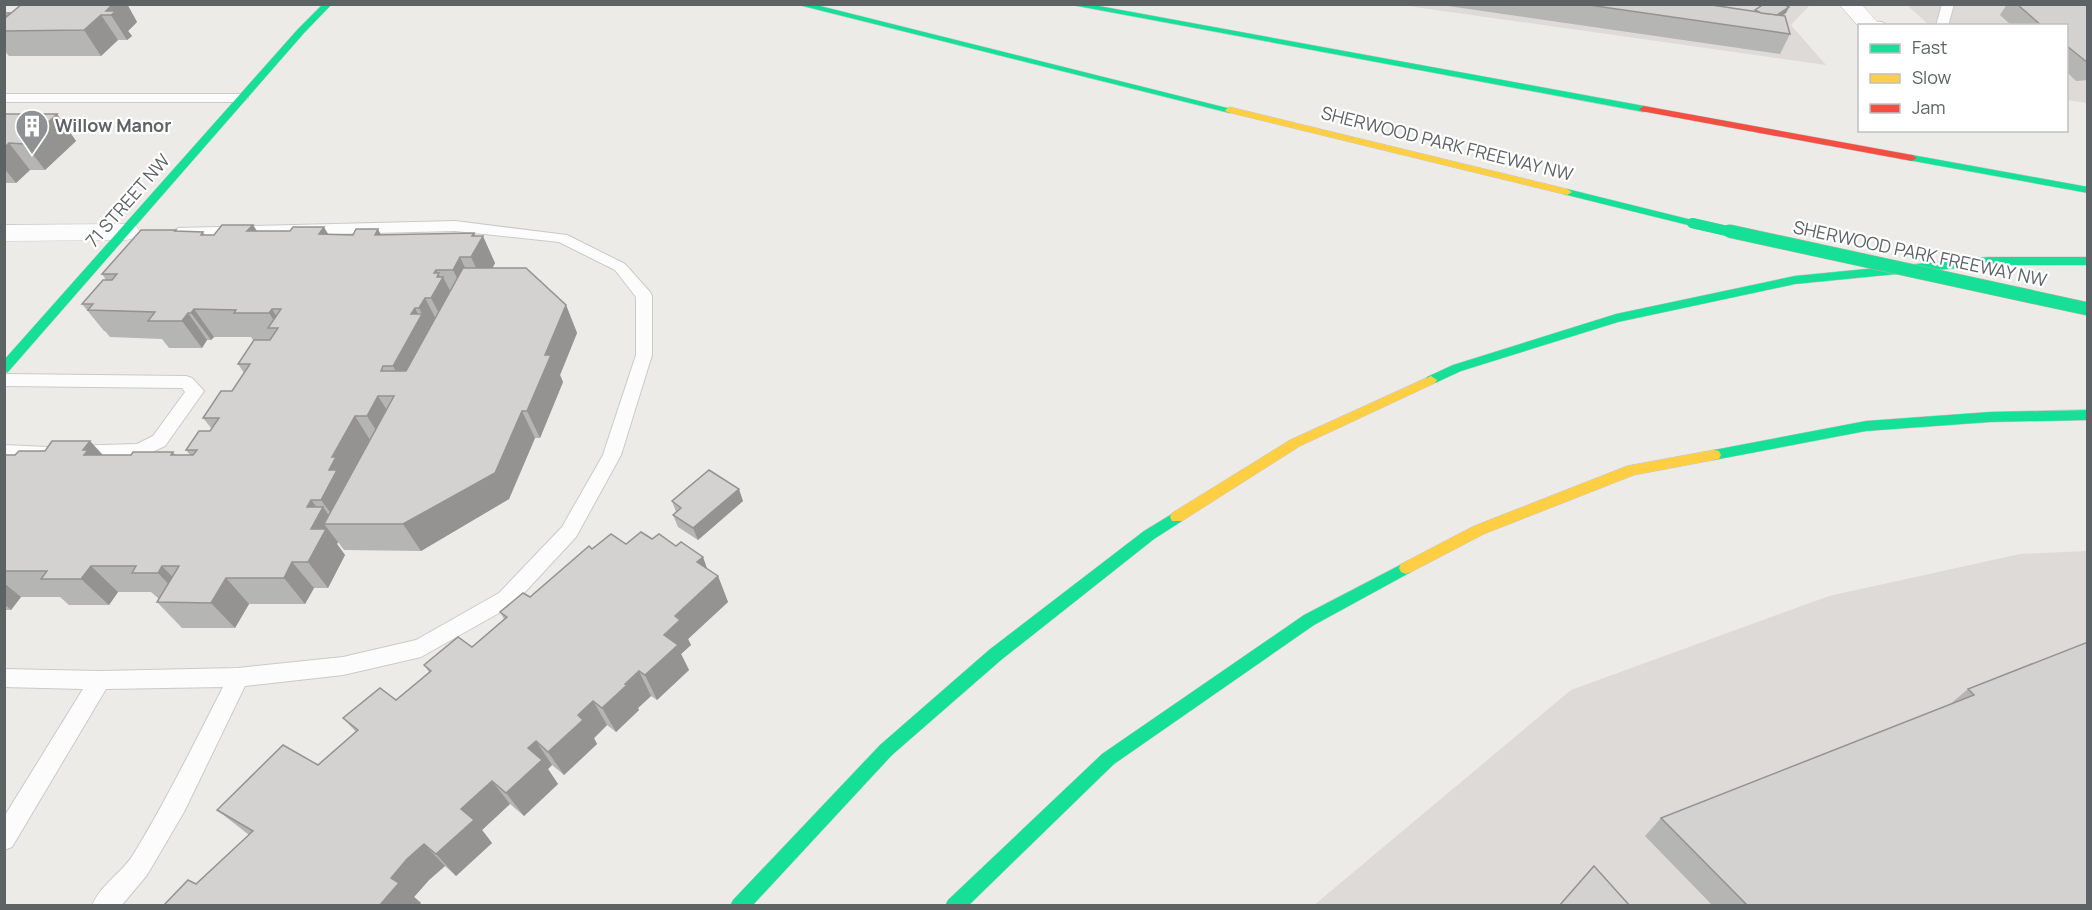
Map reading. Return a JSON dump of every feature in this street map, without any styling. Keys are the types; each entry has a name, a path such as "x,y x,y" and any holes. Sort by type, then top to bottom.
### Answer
{"main road":[{"name":"71 STREET NW","path":"4,369 143,233 242,98 328,4"},
{"name":"SHERWOOD PARK FREEWAY NW","path":"800,4 1692,223 2088,309"},
{"path":"1071,4 2088,190"},
{"path":"739,906 886,750 995,655 1149,535 1295,443 1457,368 1616,318 1795,280 1988,261 2088,261"},
{"path":"954,906 1108,759 1310,620 1479,530 1632,470 1866,426 1990,417 2088,415"}],"street":[{"path":"1849,4 1868,24"},
{"path":"4,233 143,233"}],"lane":[{"path":"1943,24 1948,4"},
{"path":"4,98 242,98"},
{"path":"4,678 100,680 238,677 343,666 421,648 506,599 569,532 612,455 644,355 644,296 620,267 562,238 455,226 143,233"},
{"path":"4,380 186,382 195,391 159,441 139,451 4,452"},
{"path":"104,906 140,867 176,804 238,677"},
{"path":"4,839 100,680"}],"shaded area":[{"path":"1401,5 1810,5 1791,25 1826,65"},
{"path":"1907,5 2087,5 2087,103 2068,100 2068,24 1928,24"},
{"path":"2087,551 2087,905 1313,906 1571,690 1829,596 2020,554"}],"building":[{"path":"22,4 113,4 106,11 116,11 111,15 101,15 84,30 4,31 4,19"},
{"path":"1582,4 1705,4 1785,16 1790,34"},
{"path":"1764,4 1783,4 1789,7 1777,15 1755,10"},
{"path":"2017,4 2085,4 2088,6 2088,63 2068,47 2068,24 2040,24"},
{"path":"4,114 57,114 25,144 9,143 4,148"},
{"path":"222,225 253,225 247,231 290,231 293,227 324,227 319,234 353,235 356,229 378,229 375,235 474,233 472,236 483,236 471,257 460,257 453,270 436,270 434,273 439,273 437,277 443,277 431,298 425,298 419,308 415,308 411,314 422,314 393,366 383,366 381,371 406,371 463,268 526,268 566,305 545,355 551,355 527,411 522,411 495,473 403,524 324,524 394,396 378,396 367,416 355,416 332,457 336,457 329,470 337,470 321,500 311,500 307,507 323,507 311,529 326,529 308,562 292,562 284,578 226,578 211,603 157,602 179,566 162,566 158,573 132,573 136,566 91,566 81,579 41,579 47,571 4,571 4,455 15,455 19,451 45,451 52,441 90,441 83,450 88,450 84,455 173,452 171,455 193,455 197,450 186,450 199,431 210,431 219,418 203,418 221,391 232,391 250,364 238,364 254,340 270,340 278,328 268,328 281,309 272,309 269,313 234,313 236,310 194,309 182,321 148,321 155,312 88,310 93,304 82,304 103,280 112,280 117,274 102,274 141,230 176,230 214,235"},
{"path":"709,470 739,489 693,528 673,515 681,508 672,501"},
{"path":"641,532 652,539 659,534 676,546 681,542 703,557 697,562 718,576 675,616 680,620 664,635 678,645 645,675 639,671 602,708 593,701 578,715 583,720 548,752 536,741 528,748 542,760 506,793 492,781 461,809 474,820 436,854 424,844 407,859 391,878 399,883 379,906 163,906 188,880 196,884 253,831 217,810 283,745 318,765 358,730 343,718 380,688 396,700 431,671 424,665 458,637 472,647 507,617 500,612 523,593 530,597 589,546 592,549 611,534 626,544"},
{"path":"2088,642 2088,906 1748,906 1661,818 1974,695 1968,689"},
{"path":"1594,866 1630,906 1559,906"}],"traffic: fast":[{"path":"4,369 301,31 328,4"},
{"path":"799,4 1230,110"},
{"path":"1071,4 1644,109"},
{"path":"1912,158 2088,190"},
{"path":"1567,192 1692,223"},
{"path":"1692,223 2088,309"},
{"path":"1431,380 1457,368 1616,318 1795,280 1988,261 2088,261"},
{"path":"1714,455 1866,426 1990,417 2088,415"},
{"path":"739,906 886,750 995,655 1149,535 1177,517"},
{"path":"954,906 1108,759 1309,620 1406,568"}],"traffic: slow":[{"path":"1230,110 1567,192"},
{"path":"1177,517 1295,443 1431,380"},
{"path":"1406,568 1479,530 1632,470 1714,455"}],"traffic: jam":[{"path":"1644,109 1912,158"}],"place":[{"name":"Willow Manor","path":"32,155"}]}
